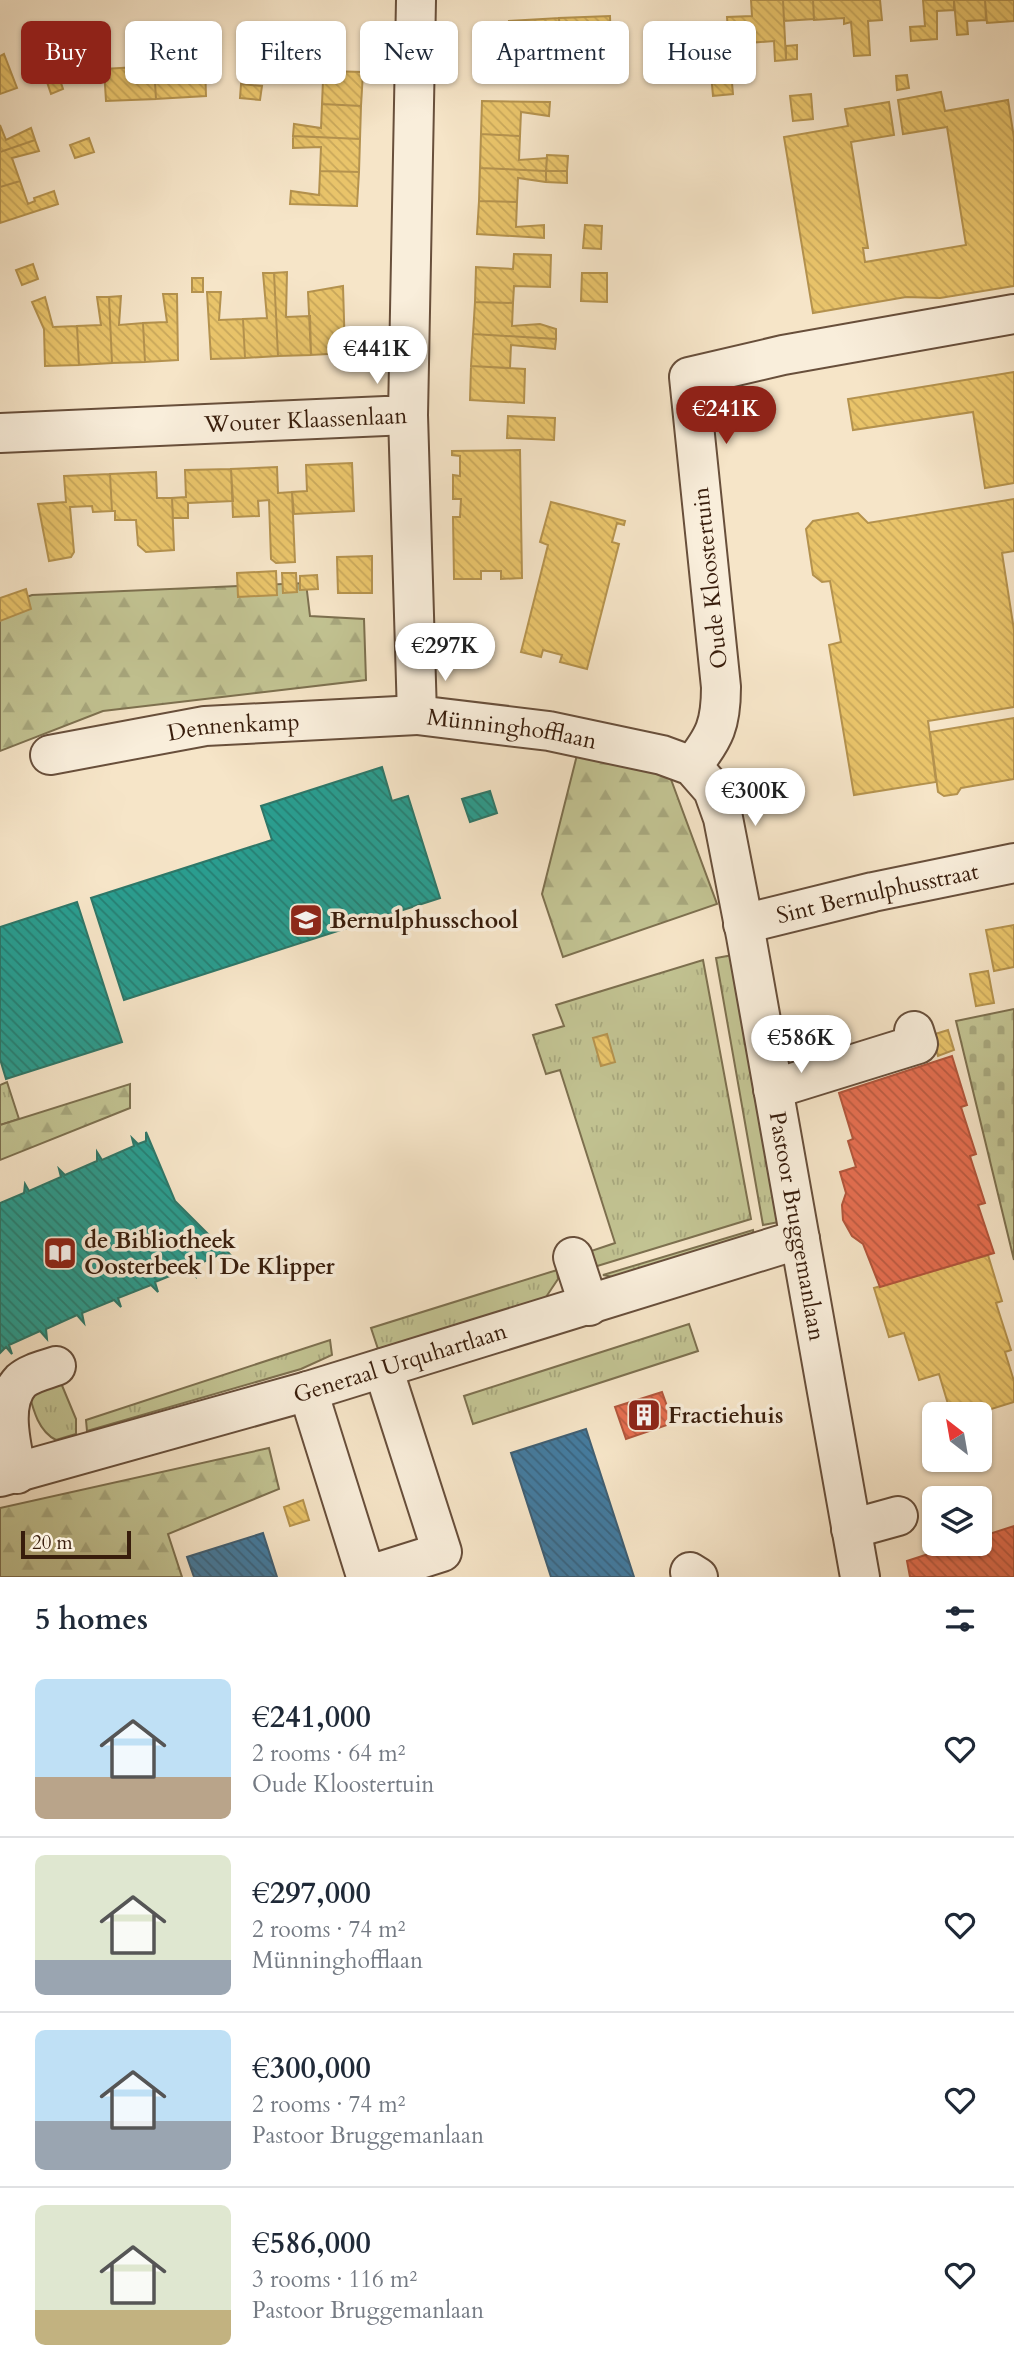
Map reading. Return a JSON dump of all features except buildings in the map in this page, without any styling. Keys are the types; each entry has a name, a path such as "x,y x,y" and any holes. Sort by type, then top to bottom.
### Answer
{"street":[{"name":"Wouter Klaassenlaan","path":"1,429 408,415 416,0"},
{"name":"Oude Kloostertuin","path":"692,766 713,739 721,715 721,687 690,377 783,355 1014,314"},
{"name":"Münninghofflaan","path":"408,415 416,715 549,731 662,755 692,766"},
{"name":"Dennenkamp","path":"50,755 205,726 416,715"},
{"name":"Pastoor Bruggemanlaan","path":"692,766 713,790 723,818 860,1577"},
{"name":"Sint Bernulphusstraat","path":"743,924 878,908 1014,863"},
{"path":"773,1089 918,1044 914,1031"},
{"name":"Generaal Urquhartlaan","path":"8,1476 308,1391 800,1239"},
{"path":"573,1256 589,1306"},
{"path":"8,1476 4,1412 9,1393 22,1379 56,1366"},
{"path":"308,1391 366,1576 442,1552 383,1368"},
{"path":"851,1529 898,1516"}],"green space":[{"path":"306,583 310,616 364,619 366,680 103,711 0,751 0,607 32,595"},
{"path":"578,751 669,774 717,904 563,957 542,894"},
{"path":"733,955 779,1222 763,1225 716,958"},
{"path":"703,960 751,1219 594,1267 588,1252 615,1243 560,1070 546,1074 533,1035 564,1026 556,1005"},
{"path":"1014,1009 1014,1260 956,1021"},
{"path":"7,1082 19,1119 0,1125 0,1085"},
{"path":"130,1084 130,1108 0,1160 0,1125"},
{"path":"753,1230 754,1237 617,1278 603,1275"},
{"path":"557,1270 558,1279 544,1300 378,1349 371,1328"},
{"path":"689,1324 698,1351 473,1424 464,1396"},
{"path":"330,1340 332,1355 301,1369 87,1431 86,1420"},
{"path":"56,1371 76,1419 76,1434 56,1440 41,1425 28,1390"},
{"path":"269,1448 279,1489 168,1534 182,1577 0,1577 0,1508"}],"place":[{"name":"Bernulphusschool","path":"306,920"},
{"name":"de Bibliotheek Oosterbeek | De Klipper","path":"60,1253"},
{"name":"Fractiehuis","path":"644,1415"}]}
